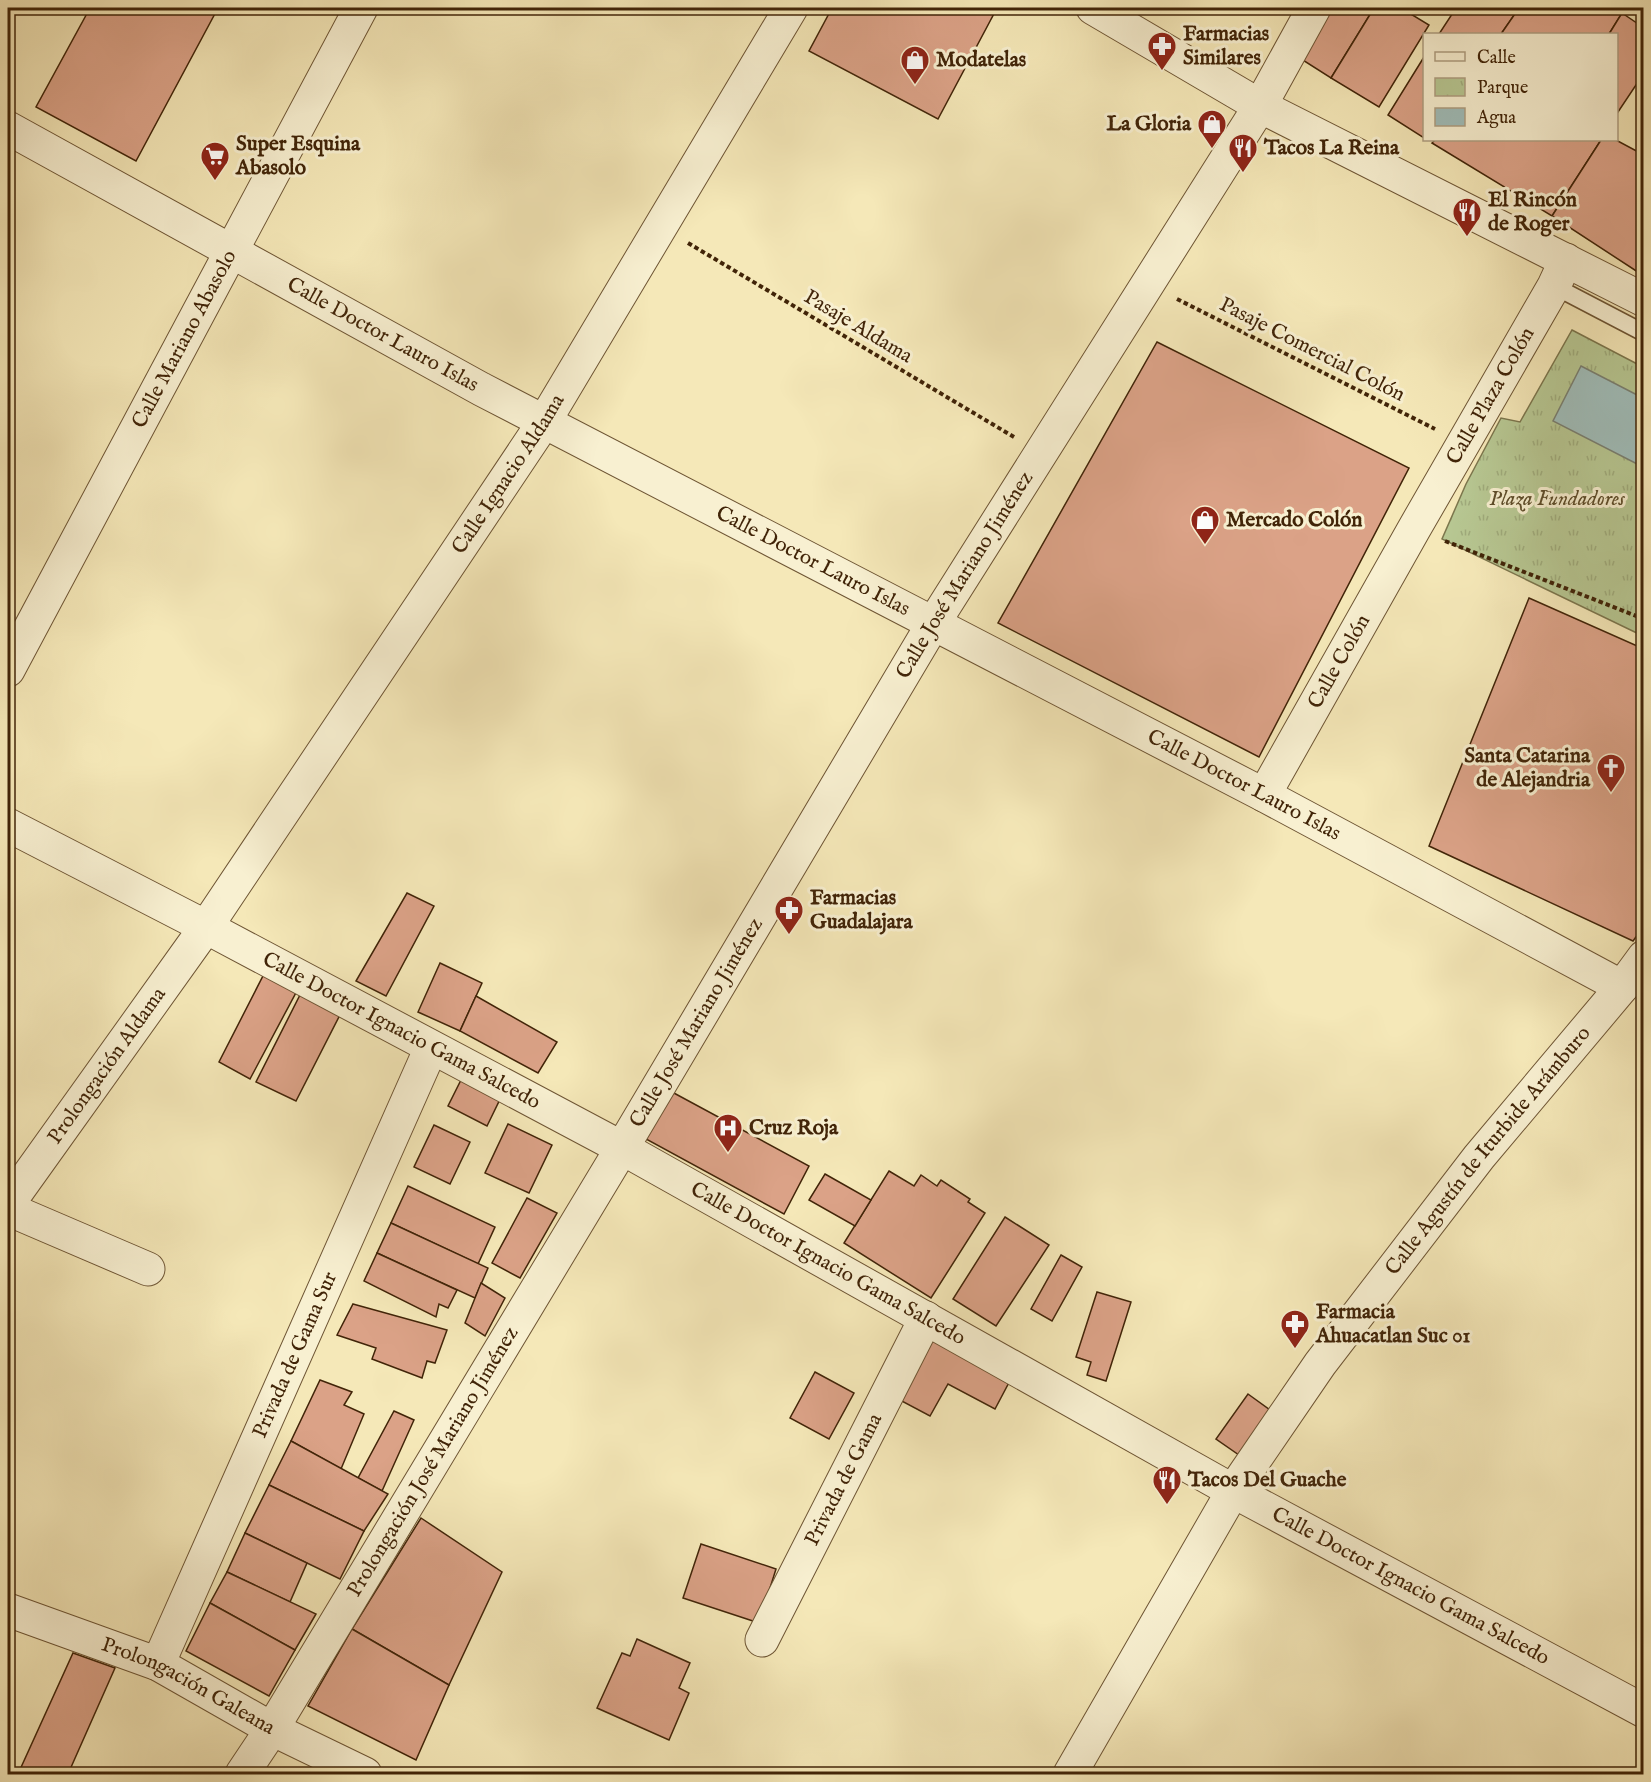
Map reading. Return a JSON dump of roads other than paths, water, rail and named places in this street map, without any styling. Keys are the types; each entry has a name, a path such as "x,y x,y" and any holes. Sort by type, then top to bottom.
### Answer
{"street":[{"name":"Calle Mariano Abasolo","path":"8,670 361,8"},
{"name":"Calle Ignacio Aldama","path":"206,927 544,422 791,8"},
{"path":"1093,8 1260,106 1560,273 1644,300"},
{"name":"Calle José Mariano Jiménez","path":"622,1148 933,624 1260,106 1314,8"},
{"name":"Calle Doctor Lauro Islas","path":"8,129 544,422 1264,795 1622,987"},
{"name":"Calle Plaza Colón","path":"1414,529 1560,273"},
{"name":"Calle Colón","path":"1264,795 1414,529"},
{"name":"Calle Doctor Ignacio Gama Salcedo","path":"8,825 206,927 622,1148 1233,1491 1644,1711"},
{"name":"Prolongación Aldama","path":"8,1204 206,927"},
{"name":"Calle Agustín de Iturbide Arámburo","path":"1070,1774 1233,1491 1320,1364 1479,1157 1622,987 1644,957"},
{"name":"Privada de Gama Sur","path":"158,1664 431,1048"},
{"name":"Prolongación José Mariano Jiménez","path":"242,1774 272,1729 622,1148"},
{"path":"8,1209 148,1269"},
{"name":"Privada de Gama","path":"762,1640 926,1318"},
{"name":"Prolongación Galeana","path":"8,1610 158,1664 272,1729 365,1774"}],"lane":[{"path":"1560,273 1644,333"}],"water":[{"path":"1581,366 1643,398 1643,467 1553,421"}],"place":[{"name":"Farmacias Similares","path":"1162,72"},
{"name":"Modatelas","path":"915,86"},
{"name":"La Gloria","path":"1212,150"},
{"name":"Tacos La Reina","path":"1243,174"},
{"name":"Super Esquina Abasolo","path":"215,182"},
{"name":"El Rincón de Roger","path":"1467,238"},
{"name":"Mercado Colón","path":"1205,546"},
{"name":"Santa Catarina de Alejandria","path":"1611,794"},
{"name":"Farmacias Guadalajara","path":"789,936"},
{"name":"Cruz Roja","path":"728,1154"},
{"name":"Farmacia Ahuacatlan Suc 01","path":"1295,1350"},
{"name":"Tacos Del Guache","path":"1167,1506"}],"park label":[{"name":"Plaza Fundadores","path":"1557,499"}]}
